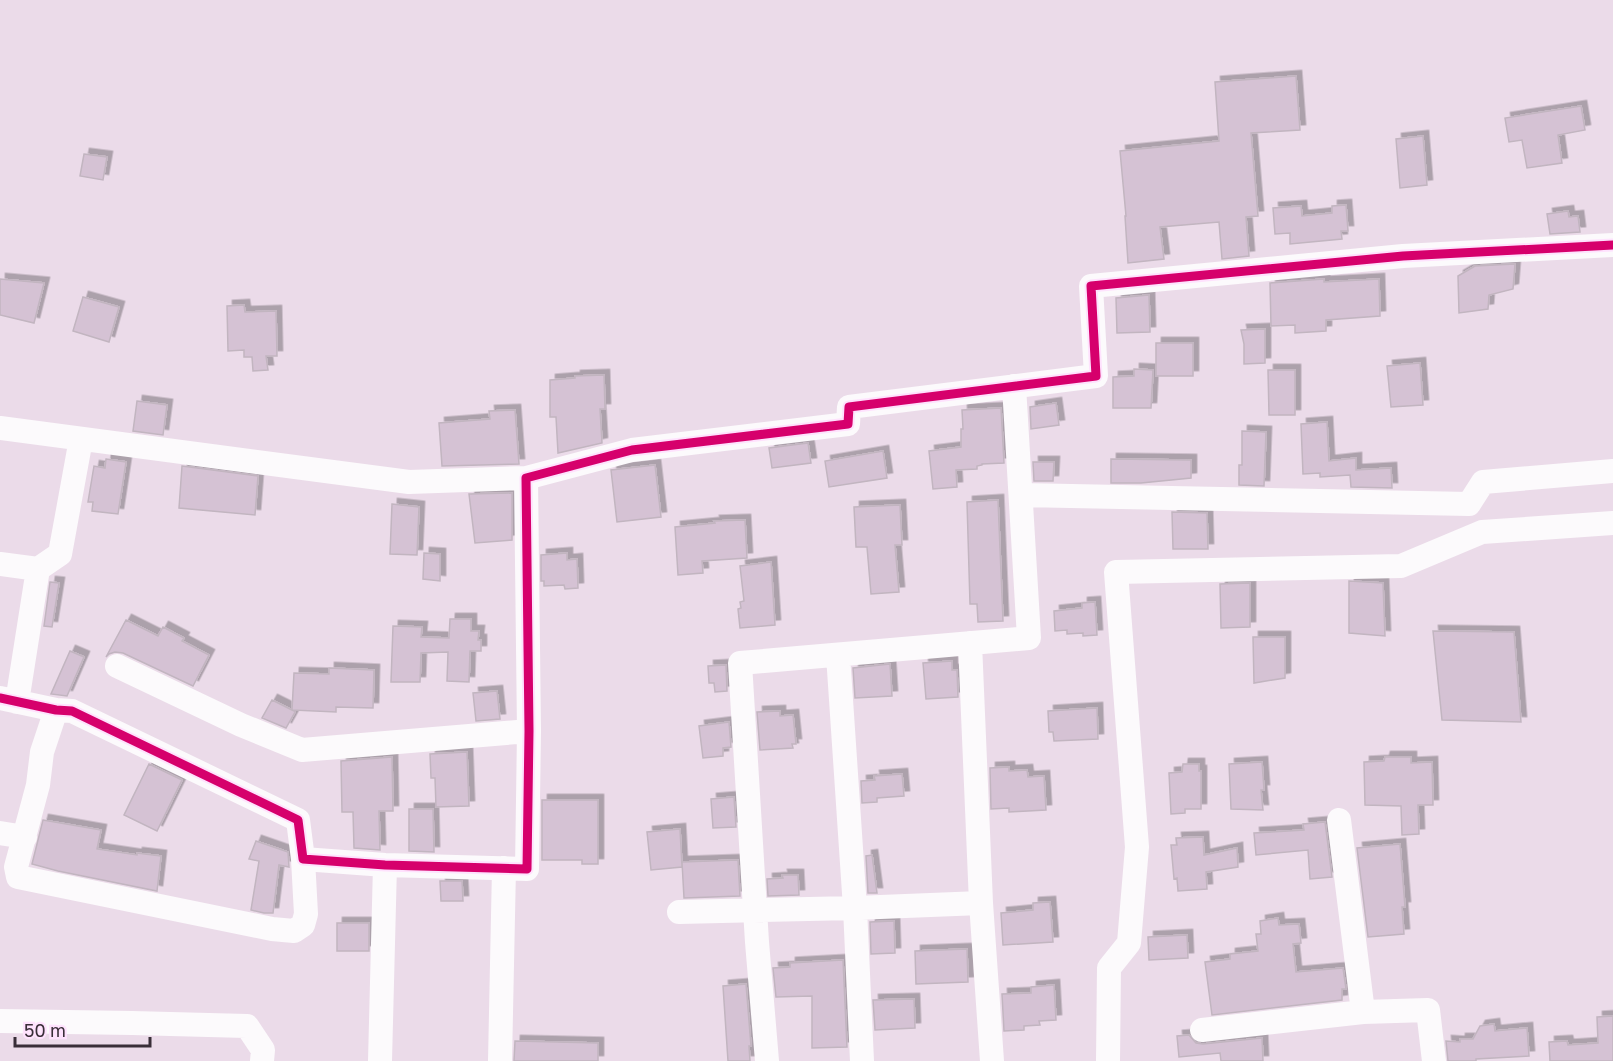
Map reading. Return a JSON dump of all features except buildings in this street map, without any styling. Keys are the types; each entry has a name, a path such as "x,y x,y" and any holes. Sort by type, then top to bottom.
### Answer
{"street":[{"path":"0,428 408,482 526,478 632,450 848,424 849,407 1096,376 1091,286 1403,256 1613,245"},
{"path":"766,1061 740,663 1029,638 1014,386"},
{"path":"0,564 38,569 60,554 81,439"},
{"path":"1020,495 1469,504 1484,482 1613,471"},
{"path":"303,859 385,865 527,869 529,731 526,478"},
{"path":"1108,1061 1109,968 1129,943 1137,847 1116,572 1401,566 1482,532 1613,524"},
{"path":"38,569 9,700 72,711 298,820 306,914 303,925 294,931 260,926 18,877 16,867 38,785 42,753 56,710"},
{"path":"970,643 981,903 992,1061"},
{"path":"838,655 855,908 862,1061"},
{"path":"117,666 241,725 302,750 529,731"},
{"path":"1339,820 1363,1012"},
{"path":"0,833 25,837"},
{"path":"380,1061 385,865"},
{"path":"500,1061 504,868"},
{"path":"679,912 981,903"},
{"path":"1202,1030 1363,1012 1428,1010 1434,1061"},
{"path":"0,1021 248,1026 263,1050 262,1061"}],"cycle path":[{"path":"0,698 56,710 72,711 298,820 303,859 385,865 527,869 529,731 526,478 632,450 848,424 849,407 1096,376 1091,286 1403,256 1613,245"}]}
